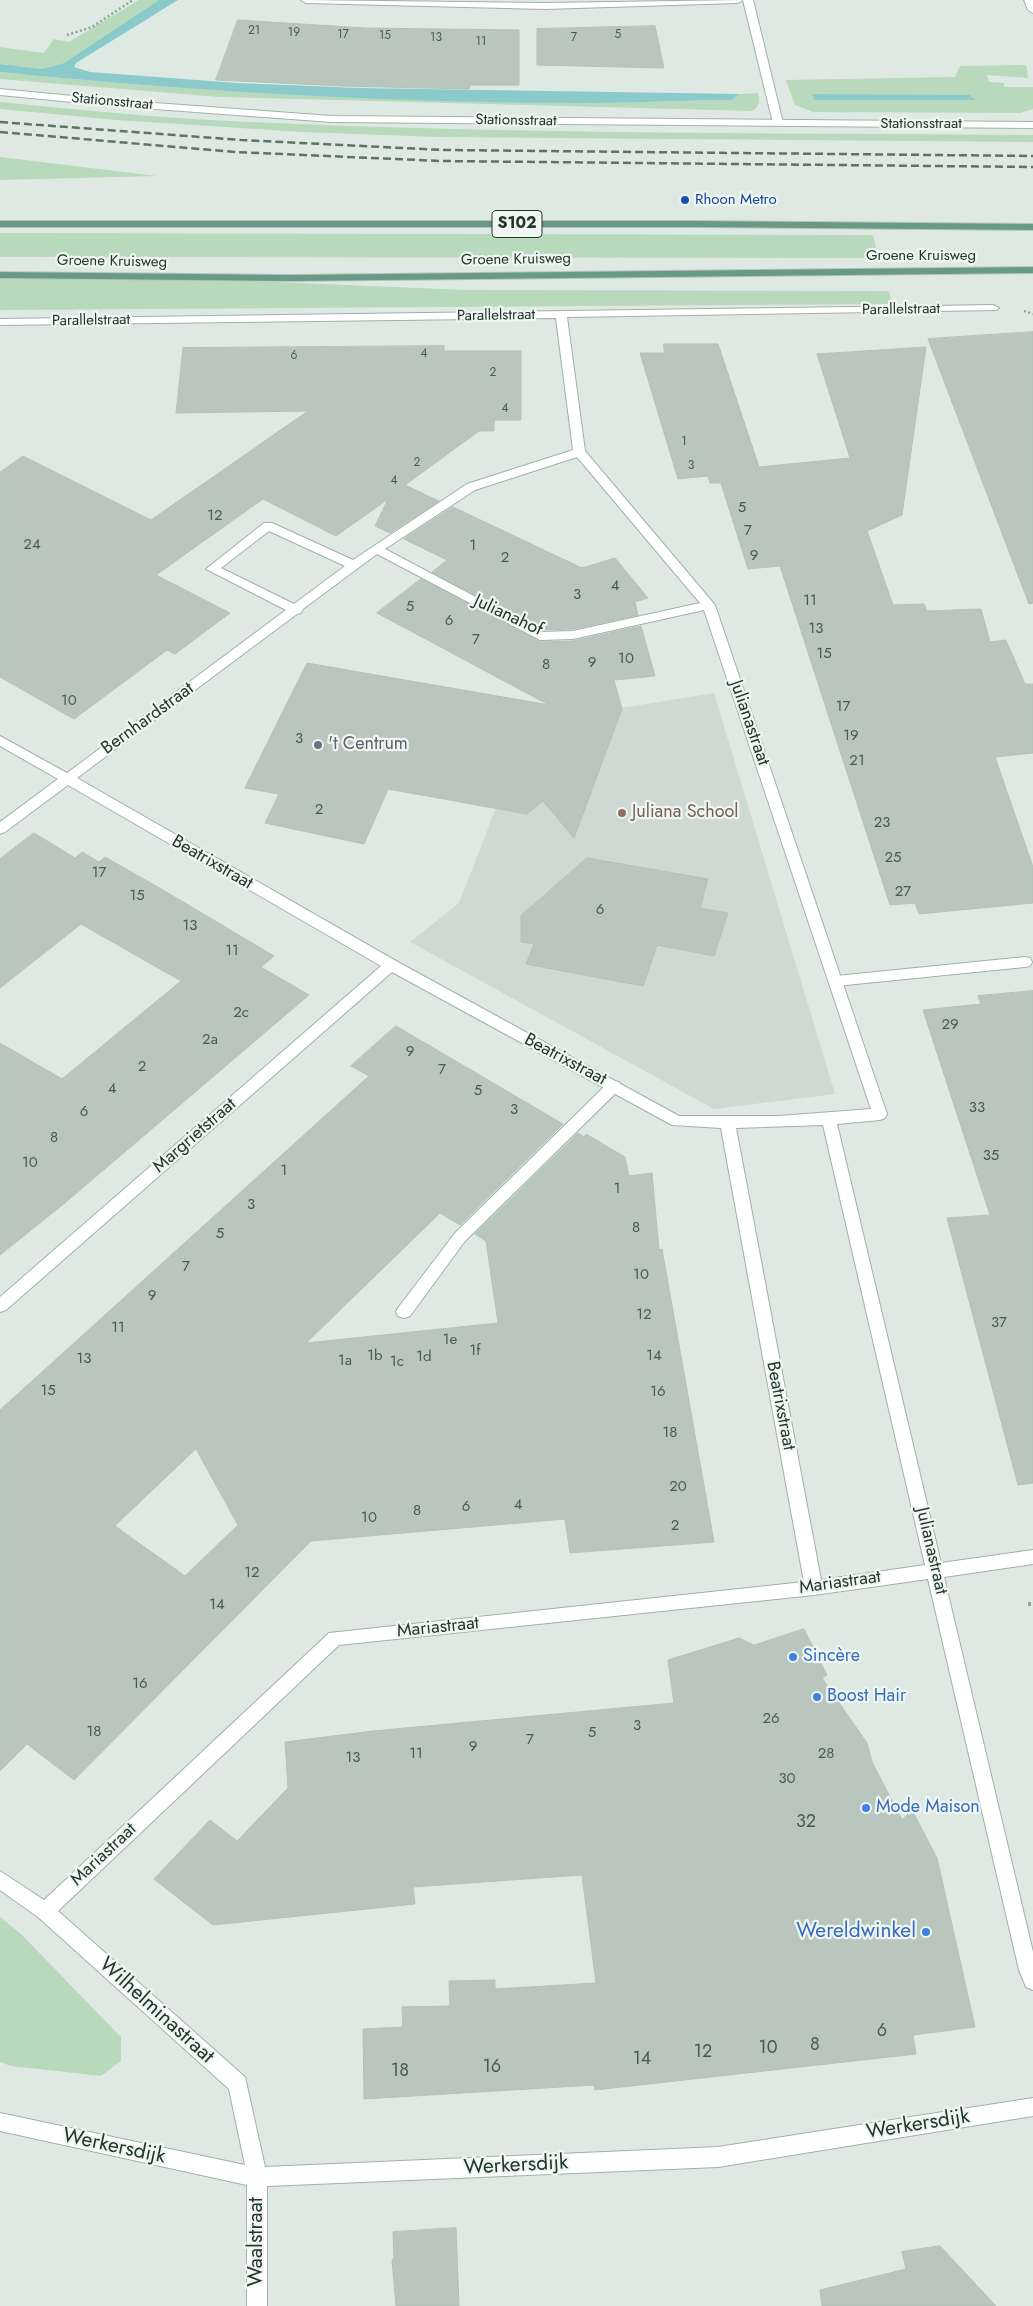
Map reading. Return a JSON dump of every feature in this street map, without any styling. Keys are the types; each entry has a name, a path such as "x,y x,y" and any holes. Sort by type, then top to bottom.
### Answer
{"main road":[{"name":"Groene Kruisweg","path":"0,224 664,224 1033,227"},
{"name":"Groene Kruisweg","path":"0,274 290,278 1033,270"}],"street":[{"path":"306,0 546,6 738,0"},
{"path":"748,0 778,123"},
{"path":"1029,0 1033,10"},
{"name":"Stationsstraat","path":"0,92 114,103 332,119 1033,125"},
{"name":"Parallelstraat","path":"0,322 993,308"},
{"path":"561,315 579,452"},
{"name":"Bernhardstraat","path":"0,829 297,610 376,549 472,487 579,452"},
{"name":"Julianastraat","path":"579,452 709,605 880,1114 830,1120 728,1124"},
{"path":"297,610 212,569 268,526 355,566"},
{"name":"Julianahof","path":"376,549 540,636 572,635 709,605"},
{"name":"Beatrixstraat","path":"0,740 66,780 391,965 677,1121 728,1124 814,1588"},
{"path":"836,981 1025,962"},
{"name":"Margrietstraat","path":"0,1306 391,965"},
{"path":"404,1312 460,1237 614,1086"},
{"name":"Julianastraat","path":"830,1120 1028,1970 1033,1981"},
{"name":"Mariastraat","path":"45,1911 335,1638 814,1588 1033,1557"},
{"name":"Wilhelminastraat","path":"0,1879 45,1911 238,2084 257,2177"},
{"name":"Werkersdijk","path":"0,2122 257,2177 718,2157 1033,2107"},
{"name":"Waalstraat","path":"257,2177 257,2306"}],"path":[{"path":"67,35 92,26 133,0"},
{"path":"1028,1604 1033,1604"}],"shaded area":[{"name":"Juliana School","path":"714,693 835,1094 714,1109 410,942 459,903 529,723"}],"green space":[{"path":"139,0 159,0 64,63 42,69 0,64 0,47 44,53 54,39 69,42"},
{"path":"1026,65 1028,78 987,75 989,82 1004,83 1004,87 1033,87 1033,109 1020,113 813,112 795,105 786,80 955,77 960,66","holes":["812,95 970,95 974,100 814,100"]},
{"path":"0,72 147,85 296,95 444,101 610,103 732,100 739,94 758,93 759,101 757,107 752,111 220,97 0,79"},
{"path":"0,102 192,119 297,124 612,132 1033,135 1033,142 437,137 302,132 116,120 0,109"},
{"path":"0,157 157,176 0,180"},
{"path":"0,233 873,235 878,258 0,257"},
{"path":"0,278 227,280 467,290 889,291 892,304 0,310"},
{"path":"0,1917 21,1934 121,2037 121,2061 101,2076 11,2066 0,2062"}],"water":[{"path":"159,0 178,0 76,63 74,67 90,72 237,83 359,88 739,94 732,100 627,103 444,101 222,91 0,72 0,64 42,69 64,63"},
{"path":"812,94 970,95 975,100 814,100"}],"building":[{"path":"238,20 365,28 519,30 519,85 470,85 469,89 342,86 216,80"},
{"path":"655,26 664,68 537,65 537,29"},
{"path":"1033,332 1033,603 1029,604 928,339"},
{"path":"664,344 718,344 759,467 850,458 817,354 926,347 902,515 867,531 893,605 924,604 927,611 981,609 990,642 1006,640 1025,684 1033,684 1033,753 995,757 1033,867 1033,903 919,914 915,903 890,905 780,566 748,569 721,483 710,483 708,476 678,479 640,353 664,353"},
{"path":"444,346 444,351 521,351 521,420 494,420 494,431 479,431 405,485 439,501 390,533 375,526 388,499 336,536 263,499 156,575 230,613 175,654 167,650 74,719 0,677 0,472 23,456 151,520 308,411 176,413 183,348"},
{"path":"453,507 582,568 615,558 648,598 635,602 638,615 573,629 542,630 432,572 447,560 404,539"},
{"path":"421,579 540,642 573,641 641,626 655,676 614,680 622,709 574,838 543,801 527,814 388,789 364,844 265,823 279,794 245,788 307,663 549,705 377,613"},
{"path":"34,833 75,858 82,852 99,862 105,857 163,890 274,956 261,967 309,995 66,1202 0,1255 0,1043 62,1079 181,981 81,924 0,988 0,859"},
{"path":"587,858 708,879 700,908 728,913 714,956 657,945 643,986 526,964 534,944 521,942 521,916"},
{"path":"1033,991 1033,1483 1018,1485 947,1218 990,1215 923,1010 981,1004 978,996"},
{"path":"396,1026 563,1124 460,1225 440,1213 306,1343 498,1323 486,1241 475,1234 578,1133 584,1137 586,1134 625,1157 629,1176 652,1173 659,1250 662,1249 714,1542 570,1553 565,1519 311,1541 74,1780 27,1744 0,1771 0,1410 369,1076 351,1066","holes":["196,1449 238,1525 185,1576 115,1526"]},
{"path":"804,1629 827,1675 822,1678 867,1743 872,1762 902,1820 912,1810 937,1858 975,2027 913,2035 916,2054 595,2090 594,2085 364,2099 363,2029 403,2027 402,2007 450,2006 449,1981 495,1980 495,1989 596,1983 582,1875 413,1887 415,1904 213,1925 154,1879 210,1820 237,1841 288,1788 285,1742 373,1731 674,1703 668,1660 739,1638 754,1645"},
{"path":"456,2228 459,2306 396,2306 392,2260 394,2259 393,2232"},
{"path":"940,2246 996,2306 822,2306 820,2290 906,2269 902,2252"}],"railway":[{"path":"0,122 241,140 443,150 1033,156"},
{"path":"0,132 235,152 441,161 1033,167"}],"place":[{"name":"Rhoon Metro","path":"685,200"},
{"name":"'t Centrum","path":"318,745"},
{"name":"Juliana School","path":"622,813"},
{"name":"Sincère","path":"793,1657"},
{"name":"Boost Hair","path":"817,1697"},
{"name":"Mode Maison","path":"866,1808"},
{"name":"Wereldwinkel","path":"926,1932"}]}
